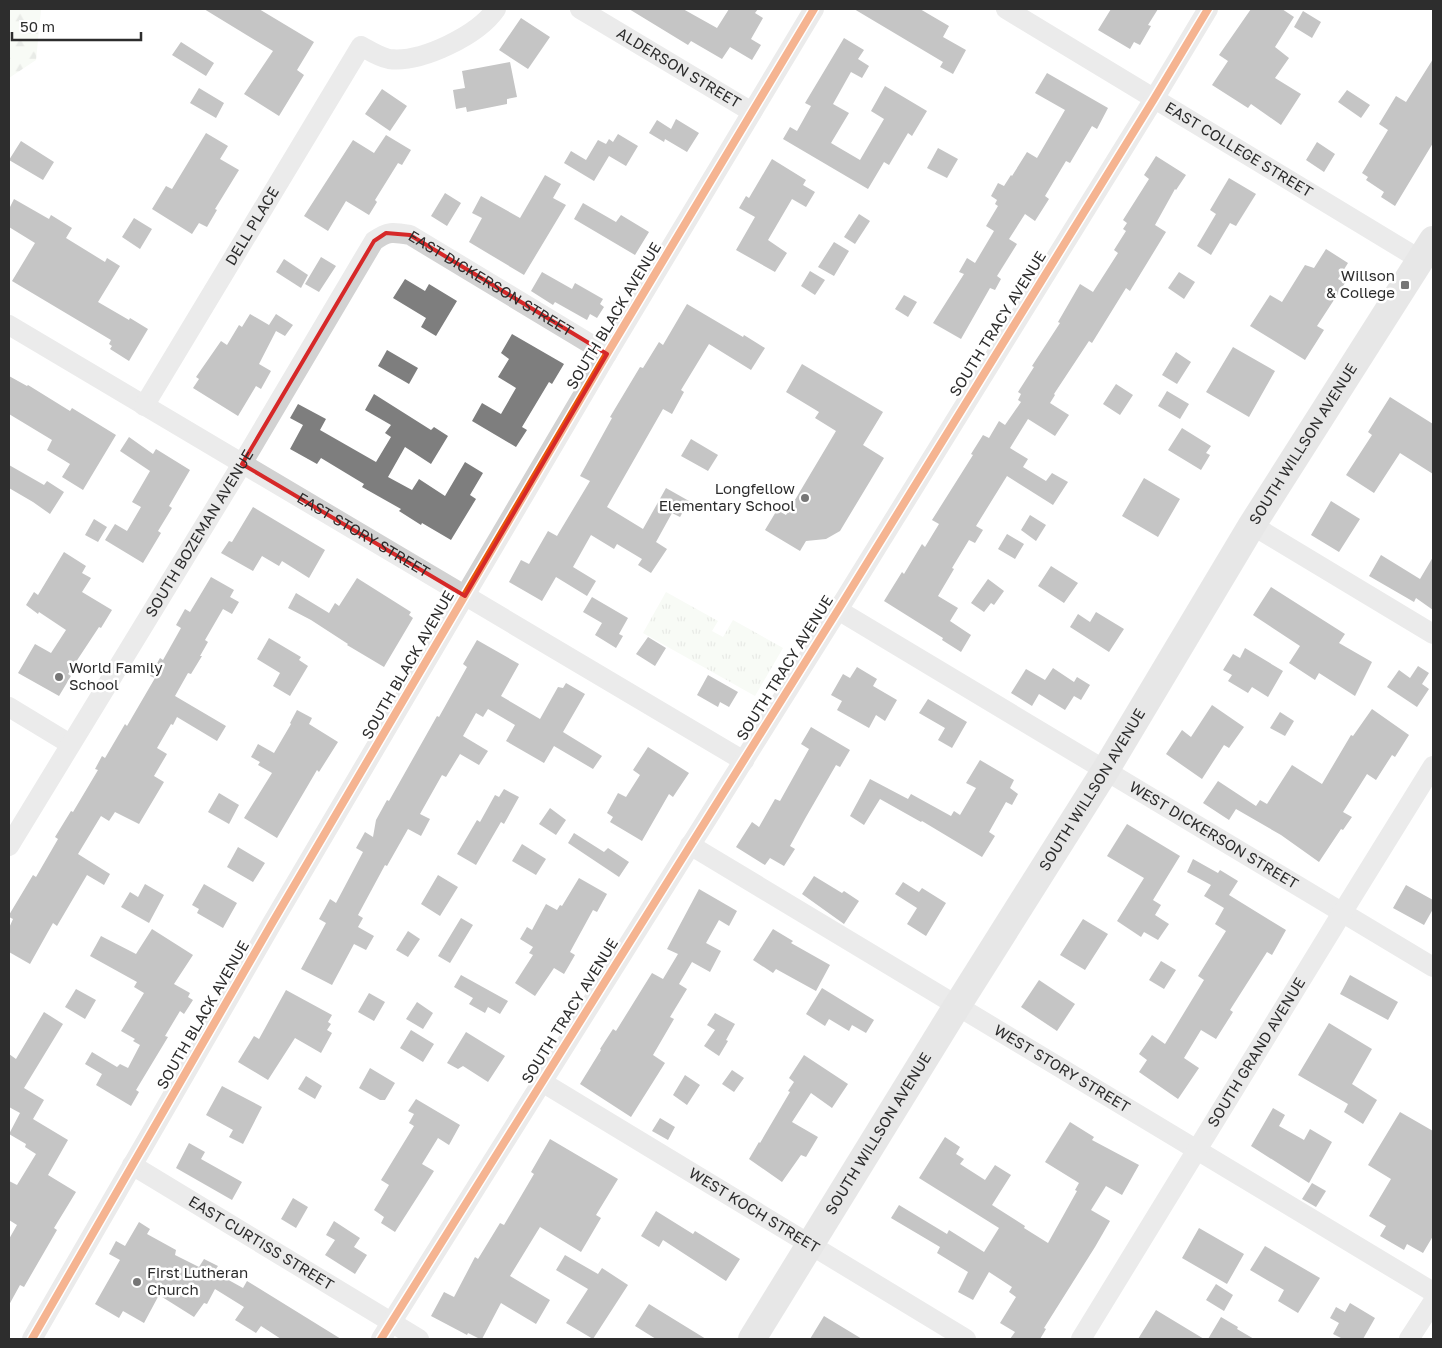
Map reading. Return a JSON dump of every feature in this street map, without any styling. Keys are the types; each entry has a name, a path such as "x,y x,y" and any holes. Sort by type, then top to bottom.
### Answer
{"main road":[{"name":"SOUTH WILLSON AVENUE","path":"752,1339 957,1006 1105,771 1252,525 1429,256"}],"street":[{"name":"DELL PLACE","path":"144,406 361,46 374,54 390,59 423,54 442,47 477,29 496,9"},
{"name":"ALDERSON STREET","path":"580,9 752,112"},
{"name":"SOUTH BLACK AVENUE","path":"32,1339 464,596 814,9"},
{"name":"EAST COLLEGE STREET","path":"1006,9 1154,99 1429,256"},
{"name":"SOUTH TRACY AVENUE","path":"386,1331 838,610 1208,9"},
{"name":"EAST DICKERSON STREET","path":"397,232 410,236 607,354"},
{"name":"SOUTH BOZEMAN AVENUE","path":"9,846 242,464 374,242 386,233 397,232"},
{"name":"EAST STORY STREET","path":"9,325 744,761"},
{"path":"1252,525 1433,634"},
{"name":"WEST DICKERSON STREET","path":"838,610 1433,967"},
{"path":"9,707 70,744"},
{"name":"SOUTH GRAND AVENUE","path":"1081,1339 1433,766"},
{"name":"WEST STORY STREET","path":"690,846 1433,1292"},
{"name":"WEST KOCH STREET","path":"542,1082 966,1339"},
{"name":"EAST CURTISS STREET","path":"132,1165 386,1331 419,1339"},
{"path":"1410,1339 1433,1302"}],"highlighted area":[{"path":"386,233 410,235 607,354 465,596 242,464 374,241"}],"green space":[{"path":"9,9 41,10 36,60 9,78"},
{"path":"666,592 718,621 712,631 723,637 733,620 783,648 755,696 643,633"}],"building":[{"path":"204,9 259,9 314,42 297,70 304,75 279,116 244,94 273,51"},
{"path":"629,9 683,9 717,28 729,9 758,9 755,13 763,18 751,39 761,45 752,60 730,47 722,59 691,41 688,45"},
{"path":"854,9 920,9 949,26 943,37 966,50 953,74 940,67 943,62"},
{"path":"1111,9 1158,9 1148,25 1151,26 1140,45 1134,42 1130,49 1098,30"},
{"path":"1251,9 1282,9 1294,17 1275,47 1289,58 1275,78 1301,94 1281,125 1251,104 1248,108 1212,85 1228,61 1219,55"},
{"path":"1303,11 1321,22 1312,38 1294,27"},
{"path":"521,18 550,37 528,69 499,50"},
{"path":"844,38 864,50 858,59 869,66 862,78 851,72 833,104 849,113 831,143 860,160 884,119 871,111 885,86 927,111 912,136 908,133 889,165 884,162 868,189 783,139 790,127 797,131 811,106 805,103"},
{"path":"181,42 214,63 206,76 172,55"},
{"path":"1433,59 1433,143 1395,206 1381,197 1384,192 1366,180 1368,177 1362,173 1388,130 1379,124 1396,96 1406,102"},
{"path":"510,62 517,97 507,99 507,104 467,112 466,107 456,109 453,90 465,88 462,71"},
{"path":"1047,73 1108,108 1097,129 1092,126 1070,163 1066,161 1045,196 1049,199 1035,221 1025,214 1009,239 1017,244 997,276 1001,279 995,290 990,288 961,339 933,323 964,274 959,272 967,258 975,263 994,231 986,226 998,206 995,204 997,200 991,196 998,183 1004,186 1027,152 1037,158 1065,110 1035,93"},
{"path":"199,88 224,103 216,118 190,103"},
{"path":"382,89 407,106 390,131 365,114"},
{"path":"1347,90 1370,105 1361,118 1338,102"},
{"path":"676,119 699,133 687,152 665,139 664,142 649,133 657,120 671,129"},
{"path":"206,133 228,146 220,159 239,170 215,209 217,210 207,227 199,223 192,234 152,209 166,186 172,189"},
{"path":"618,134 638,146 626,166 609,156 594,181 564,163 571,151 586,160 598,140 606,144 609,139 613,142"},
{"path":"386,135 411,150 402,165 398,163 375,200 377,202 369,215 346,201 328,231 304,216 353,140 374,153"},
{"path":"21,141 54,162 43,180 9,160"},
{"path":"1317,142 1335,154 1324,172 1306,160"},
{"path":"938,148 958,159 947,178 927,168"},
{"path":"1156,156 1186,175 1175,189 1155,225 1166,232 1130,291 1126,288 1092,343 1089,341 1054,394 1050,403 1069,415 1055,436 1028,419 1010,448 1028,459 1023,467 1046,481 1052,473 1068,482 1053,505 1007,476 976,526 983,530 975,543 969,540 938,596 958,608 950,621 971,635 961,652 942,640 943,638 884,601 902,572 904,574 922,544 925,547 939,524 932,520 973,455 971,454 983,435 989,438 999,421 1005,425 1021,402 1018,400 1021,394 1018,392 1034,367 1032,366 1060,323 1058,322 1080,284 1093,292 1118,253 1114,250 1126,231 1123,229 1127,223 1123,220 1149,179 1144,175"},
{"path":"772,159 806,180 803,185 815,192 806,207 792,199 768,240 787,253 775,272 736,250 755,217 739,208 746,196 749,198"},
{"path":"545,175 561,184 553,198 566,205 524,275 469,242 482,218 472,213 481,196 520,218"},
{"path":"1229,178 1256,194 1236,226 1230,223 1211,255 1197,246 1216,214 1210,210"},
{"path":"445,193 461,203 447,226 431,216"},
{"path":"14,199 49,219 51,215 72,228 66,238 105,262 107,258 120,266 98,302 148,329 129,361 110,349 112,346 109,344 111,340 12,281 35,243 9,227 9,209"},
{"path":"583,203 616,222 621,215 649,232 635,255 574,219"},
{"path":"859,214 870,221 855,244 844,237"},
{"path":"134,218 152,229 140,249 122,237"},
{"path":"834,242 849,251 834,276 818,267"},
{"path":"1326,249 1348,263 1338,279 1345,283 1317,326 1324,330 1305,360 1250,326 1270,295 1282,302 1305,265 1314,268"},
{"path":"321,257 336,266 319,292 305,284"},
{"path":"284,259 308,275 301,288 276,272"},
{"path":"810,271 825,280 815,295 801,286"},
{"path":"542,272 572,289 575,283 603,299 600,304 604,307 597,318 590,314 587,320 555,302 553,305 531,291"},
{"path":"1179,272 1195,282 1184,299 1168,288"},
{"path":"405,279 425,291 429,284 457,301 436,336 421,327 426,318 393,298"},
{"path":"904,295 917,302 908,317 895,309"},
{"path":"687,304 765,348 751,370 709,344 681,390 684,392 672,414 663,409 607,507 643,529 666,488 689,501 680,517 672,513 656,542 667,549 651,573 638,565 642,559 617,544 614,549 591,535 573,567 596,581 587,596 556,577 542,601 509,582 521,560 529,564 548,531 557,536 590,481 580,476 612,418 610,417 640,367 643,368 659,342 663,345"},
{"path":"250,314 269,325 276,314 293,325 285,336 276,331 259,364 271,371 261,389 256,386 238,416 193,388 199,379 196,377 221,341 227,345 239,325 242,327"},
{"path":"512,334 564,364 552,384 549,382 522,427 527,430 516,447 472,421 482,403 501,414 516,388 498,377 509,359 501,353"},
{"path":"1233,347 1275,371 1249,417 1206,392"},
{"path":"387,350 418,368 409,384 378,366"},
{"path":"1176,352 1191,362 1177,384 1162,375"},
{"path":"802,364 883,412 863,445 884,458 840,531 826,539 806,541 800,551 765,530 777,510 786,515 836,431 815,418 819,412 786,392"},
{"path":"9,376 28,385 70,411 72,408 116,435 83,490 62,477 70,464 47,450 52,440 9,414"},
{"path":"1116,384 1133,395 1120,415 1103,404"},
{"path":"1167,391 1189,404 1180,419 1158,406"},
{"path":"374,394 431,430 434,427 448,436 431,464 405,447 388,477 412,490 419,479 445,496 465,462 483,473 470,495 476,499 451,540 422,523 421,525 399,511 401,509 362,487 364,484 321,458 317,464 290,449 303,425 290,418 298,404 326,419 320,430 376,462 391,437 385,433 391,425 365,410"},
{"path":"1390,397 1433,424 1433,474 1400,453 1374,493 1346,475 1372,435 1368,432"},
{"path":"1182,428 1211,446 1206,453 1210,455 1201,470 1168,450"},
{"path":"129,437 153,454 156,449 190,470 169,506 172,508 158,531 161,533 143,563 105,540 115,524 127,531 141,507 132,502 150,471 120,451"},
{"path":"691,439 718,455 708,471 681,456"},
{"path":"9,465 44,485 47,481 64,492 50,514 9,488"},
{"path":"1144,478 1180,499 1158,537 1122,516"},
{"path":"1331,501 1360,519 1339,552 1311,535"},
{"path":"253,507 325,550 309,578 282,561 279,566 262,556 253,571 221,553 229,541 232,542"},
{"path":"1030,515 1046,525 1036,541 1021,530"},
{"path":"94,519 107,527 98,542 85,535"},
{"path":"1007,534 1024,544 1015,559 998,549"},
{"path":"64,552 86,566 82,573 91,578 82,592 112,610 68,674 71,676 59,696 18,673 35,644 51,653 66,630 26,605 34,592 38,595"},
{"path":"1381,555 1420,579 1433,557 1433,610 1416,598 1414,602 1369,576"},
{"path":"1051,566 1078,583 1064,603 1038,586"},
{"path":"211,577 234,590 230,597 239,602 232,614 223,609 205,640 208,642 200,656 202,656 191,674 188,673 175,696 226,726 217,741 177,717 173,725 171,724 157,748 167,754 154,776 164,782 139,824 115,812 109,821 101,816 78,854 110,874 104,885 87,875 57,926 53,923 30,964 9,952 9,928 13,919 9,915 33,875 36,877 58,839 55,837 71,811 73,812 98,770 95,769 102,756 105,758 125,724 127,726 155,678 150,676 160,658 163,660 181,628 176,625 185,609 190,612"},
{"path":"357,578 411,612 409,615 413,618 384,667 347,645 311,620 288,608 296,593 329,613 335,603 339,606"},
{"path":"988,579 1004,591 994,605 991,603 984,612 971,603"},
{"path":"1271,587 1345,634 1339,643 1372,662 1355,696 1319,673 1315,680 1289,663 1300,646 1253,615"},
{"path":"592,597 628,618 619,634 623,636 616,648 595,635 602,623 583,612"},
{"path":"1096,612 1124,629 1109,652 1070,627 1078,614 1090,622"},
{"path":"648,637 666,648 655,666 636,654"},
{"path":"269,638 301,657 299,660 308,666 290,696 273,686 280,673 257,659"},
{"path":"477,640 519,664 501,696 540,719 558,687 563,688 566,683 585,694 563,732 602,756 593,769 554,746 544,763 506,741 515,725 488,709 483,717 476,713 463,736 488,751 479,765 460,754 446,777 442,775 420,814 430,819 421,836 408,829 387,866 385,865 358,915 363,918 358,927 374,936 366,950 354,944 332,985 301,969 326,923 319,919 330,899 336,903 363,852 356,848 365,832 373,837 376,820 387,800 389,801 437,716 439,717 467,667 463,664"},
{"path":"1245,648 1283,671 1268,697 1252,687 1248,693 1228,681 1232,675 1223,670 1233,654 1240,658"},
{"path":"1418,666 1429,673 1422,684 1429,689 1417,707 1387,687 1399,670 1410,678"},
{"path":"857,667 877,679 873,686 897,700 885,721 876,715 869,728 837,710 842,701 831,695 843,674 850,678"},
{"path":"1053,668 1074,682 1077,677 1090,685 1081,700 1074,696 1065,710 1039,694 1032,706 1011,693 1026,669 1045,680"},
{"path":"708,675 738,692 729,707 720,702 718,707 697,695"},
{"path":"928,699 967,722 952,748 938,740 945,728 919,713"},
{"path":"1212,705 1244,727 1229,748 1224,745 1202,779 1166,754 1182,730 1191,737"},
{"path":"1372,709 1409,735 1395,757 1392,755 1376,780 1367,774 1343,812 1352,817 1343,830 1341,829 1319,862 1281,835 1236,809 1229,820 1203,803 1218,781 1256,806 1260,800 1267,804 1292,765 1322,784 1351,735 1353,736"},
{"path":"297,710 312,718 309,724 338,742 319,772 317,770 277,838 244,818 272,773 258,765 260,762 251,757 258,744 274,753"},
{"path":"1280,712 1294,721 1285,736 1270,728"},
{"path":"811,727 850,750 840,767 836,765 806,817 790,846 795,849 784,866 770,858 765,865 736,847 752,822 759,827 775,799 780,801 809,749 801,744"},
{"path":"648,747 689,773 673,797 669,794 642,841 610,822 613,817 607,813 618,793 626,797 640,775 633,770"},
{"path":"980,760 1014,780 1010,788 1018,794 1012,805 1006,802 989,832 995,836 982,857 922,821 880,799 864,825 850,816 870,779 908,799 911,794 951,816 954,811 960,815 976,788 966,783"},
{"path":"504,789 519,797 504,824 501,822 476,865 457,854 477,820 480,822 495,795 499,797"},
{"path":"219,793 239,805 229,824 208,812"},
{"path":"550,808 566,820 556,835 539,824"},
{"path":"1127,824 1180,856 1153,900 1161,905 1155,915 1169,924 1158,940 1144,932 1141,937 1117,921 1144,878 1107,856"},
{"path":"574,833 604,852 608,848 629,862 619,877 568,843"},
{"path":"522,844 546,859 536,875 512,861"},
{"path":"238,847 265,863 253,882 227,867"},
{"path":"1193,859 1218,873 1220,870 1238,881 1229,895 1286,930 1272,955 1267,952 1230,1010 1233,1012 1216,1039 1201,1030 1184,1058 1199,1068 1178,1099 1139,1072 1147,1060 1139,1054 1152,1035 1165,1044 1204,980 1198,976 1226,931 1215,924 1224,908 1204,896 1211,885 1187,872"},
{"path":"438,875 458,887 440,916 421,904"},
{"path":"814,876 859,901 844,924 802,894"},
{"path":"579,878 607,894 597,912 593,910 570,952 575,955 564,974 554,968 535,996 515,983 533,955 529,953 533,947 520,939 527,927 532,930 546,904 557,910 560,905 562,906"},
{"path":"903,882 919,892 922,888 946,903 926,936 907,924 917,908 895,894"},
{"path":"145,884 164,895 149,923 121,907 130,892 138,897"},
{"path":"204,884 237,903 223,928 197,913 199,909 192,905"},
{"path":"1406,885 1433,900 1433,909 1424,925 1393,908"},
{"path":"699,889 737,911 729,926 719,920 706,943 721,951 710,972 692,962 679,984 687,989 670,1017 674,1019 653,1055 665,1063 631,1117 580,1084 600,1049 613,1029 616,1031 652,973 663,979 678,954 667,949"},
{"path":"461,918 473,925 450,963 438,956"},
{"path":"1083,919 1108,934 1085,970 1060,955"},
{"path":"152,929 193,955 174,984 190,993 188,997 193,1000 184,1014 180,1011 165,1036 168,1037 136,1090 139,1092 131,1106 96,1085 102,1074 85,1064 92,1052 117,1067 120,1064 128,1068 140,1045 133,1041 135,1039 121,1031 144,993 134,987 137,982 90,956 101,936 136,954"},
{"path":"773,929 793,941 791,943 830,965 816,991 776,969 773,973 753,960"},
{"path":"408,931 420,939 408,957 396,950"},
{"path":"1161,961 1176,970 1164,989 1149,980"},
{"path":"461,975 508,1001 500,1014 488,1007 485,1013 469,1004 473,998 454,987"},
{"path":"1350,975 1398,1002 1388,1020 1340,994"},
{"path":"1039,980 1075,1004 1057,1031 1021,1007"},
{"path":"822,988 874,1020 866,1033 852,1025 849,1031 829,1019 825,1026 806,1014"},
{"path":"76,989 96,1000 85,1019 65,1007"},
{"path":"286,990 332,1015 328,1022 331,1024 327,1030 332,1033 321,1053 295,1038 268,1080 238,1062 254,1036 259,1039"},
{"path":"369,993 385,1002 374,1021 358,1012"},
{"path":"417,1002 433,1013 423,1029 406,1019"},
{"path":"44,1012 63,1024 24,1088 44,1100 33,1119 68,1140 48,1175 76,1192 54,1228 57,1230 24,1287 20,1285 9,1305 9,1239 17,1225 9,1220 9,1181 17,1185 36,1154 25,1147 26,1144 9,1134 20,1113 9,1107 9,1054 16,1059"},
{"path":"715,1013 735,1024 719,1056 704,1046 715,1030 707,1025"},
{"path":"1329,1023 1372,1049 1352,1084 1377,1100 1363,1124 1344,1112 1348,1104 1298,1075"},
{"path":"411,1030 434,1044 423,1062 400,1048"},
{"path":"466,1032 505,1056 488,1082 463,1066 458,1069 447,1063"},
{"path":"804,1055 848,1084 832,1108 811,1093 792,1122 818,1137 806,1157 801,1155 782,1182 749,1159 790,1092 788,1091 794,1082 789,1078"},
{"path":"370,1068 395,1083 385,1100 380,1100 359,1088"},
{"path":"732,1070 744,1078 734,1092 722,1084"},
{"path":"685,1075 700,1085 687,1105 673,1095"},
{"path":"306,1076 322,1086 315,1099 298,1089"},
{"path":"222,1086 262,1107 243,1144 229,1137 233,1130 206,1115"},
{"path":"416,1099 460,1125 449,1145 438,1138 422,1164 434,1171 395,1232 381,1223 384,1217 374,1210 389,1185 381,1180 414,1126 409,1123 414,1114 408,1111"},
{"path":"1273,1108 1285,1115 1279,1126 1304,1140 1310,1129 1332,1142 1309,1183 1251,1146"},
{"path":"1400,1112 1433,1131 1433,1236 1423,1253 1407,1244 1404,1250 1380,1236 1386,1226 1369,1216 1391,1179 1368,1165"},
{"path":"660,1118 675,1127 668,1140 652,1131"},
{"path":"1070,1122 1094,1137 1092,1140 1139,1165 1122,1195 1106,1186 1091,1210 1110,1221 1044,1328 1046,1329 1040,1339 1010,1339 1015,1332 1000,1323 1016,1297 1009,1292 1012,1287 989,1272 973,1300 958,1292 968,1272 937,1253 940,1247 891,1218 899,1205 947,1234 949,1230 984,1252 999,1228 919,1178 945,1137 960,1147 956,1154 964,1159 960,1164 985,1180 995,1165 1011,1175 992,1205 1048,1243 1077,1191 1075,1190 1079,1183 1045,1162"},
{"path":"550,1139 618,1179 596,1215 601,1218 581,1252 540,1227 510,1276 550,1300 536,1324 501,1303 482,1339 480,1339 468,1333 467,1335 431,1316 444,1292 454,1297 475,1257 478,1259 500,1223 504,1225 534,1174 531,1172"},
{"path":"189,1143 205,1152 201,1159 242,1182 232,1200 176,1168"},
{"path":"1312,1183 1326,1191 1316,1207 1302,1199"},
{"path":"293,1198 308,1207 296,1228 281,1219"},
{"path":"656,1211 693,1234 695,1231 740,1259 726,1281 663,1240 659,1247 641,1236"},
{"path":"334,1221 360,1238 354,1247 367,1255 355,1274 325,1255 335,1240 326,1235"},
{"path":"139,1222 150,1229 147,1234 176,1250 175,1255 199,1267 204,1259 218,1266 214,1272 243,1288 247,1281 341,1339 281,1339 261,1326 256,1333 235,1320 244,1307 215,1289 207,1304 204,1303 194,1317 159,1295 144,1323 123,1311 119,1318 95,1304 120,1260 109,1254 116,1241 125,1246"},
{"path":"1199,1228 1244,1254 1227,1284 1182,1258"},
{"path":"1265,1246 1320,1278 1298,1313 1278,1301 1284,1290 1250,1270"},
{"path":"565,1255 598,1274 602,1268 628,1285 593,1339 566,1323 588,1289 556,1270"},
{"path":"1216,1284 1233,1295 1224,1311 1206,1300"},
{"path":"1350,1303 1375,1318 1363,1339 1343,1339 1333,1334 1339,1323 1330,1318 1336,1307 1345,1312"},
{"path":"649,1304 706,1339 656,1339 635,1326"},
{"path":"1156,1310 1204,1339 1138,1339"},
{"path":"824,1316 862,1339 810,1339"},
{"path":"1221,1317 1238,1327 1237,1329 1254,1339 1208,1339"}],"cycle path":[{"path":"32,1339 271,925 607,354 814,9"},
{"path":"381,1339 838,610 1208,9"}],"place":[{"name":"Willson & College","path":"1405,285"},
{"name":"Longfellow Elementary School","path":"805,498"},
{"name":"World Family School","path":"59,677"},
{"name":"First Lutheran Church","path":"137,1282"}]}
